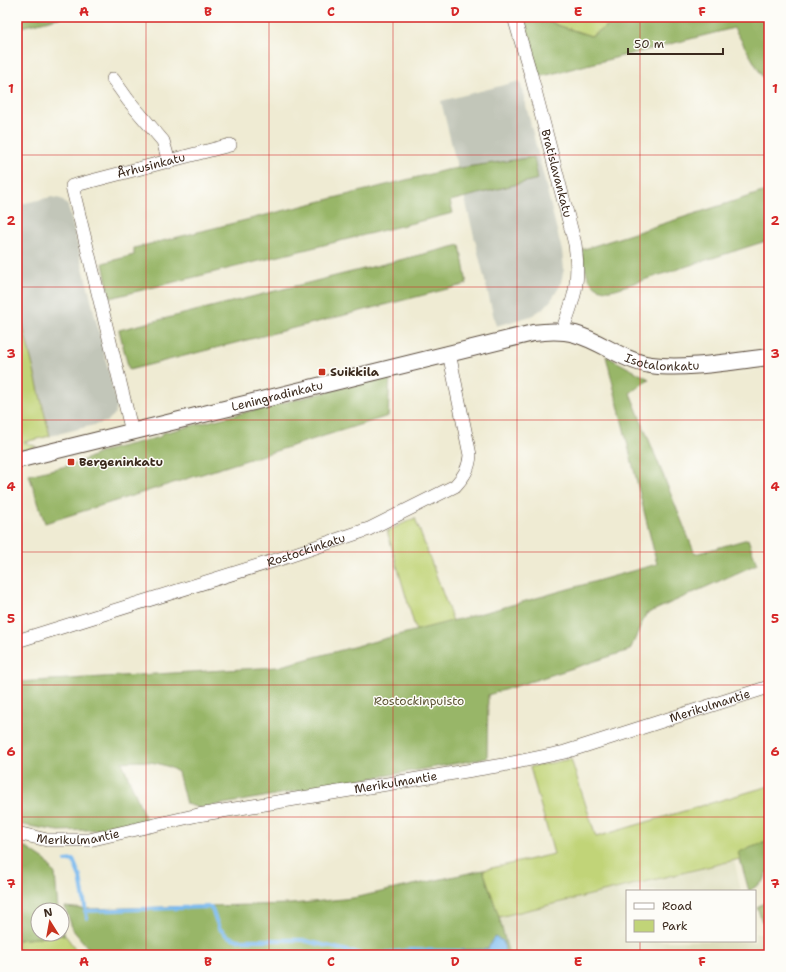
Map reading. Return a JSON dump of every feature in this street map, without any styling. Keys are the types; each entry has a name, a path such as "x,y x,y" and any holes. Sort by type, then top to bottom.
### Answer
{"street":[{"name":"Bratislavankatu","path":"514,17 531,75 575,244 577,284 574,298 562,331"},
{"path":"113,79 128,100 163,141 169,162"},
{"name":"Århusinkatu","path":"132,432 72,186 230,145"},
{"name":"Leningradinkatu","path":"17,460 533,333 562,331"},
{"name":"Isotalonkatu","path":"562,331 581,336 632,359 652,365 686,365 769,357"},
{"name":"Rostockinkatu","path":"17,641 286,557 369,529 455,486 465,475 470,466 470,455 449,353"},
{"name":"Merikulmantie","path":"17,833 47,840 89,840 198,815 504,765 565,752 769,687"}],"shaded area":[{"path":"520,81 562,251 564,269 560,286 544,308 531,316 496,326 441,101"},
{"path":"51,197 61,199 68,206 117,406 114,415 106,422 50,436 17,301 17,205"},
{"path":"734,860 741,890 626,890 626,942 756,942 756,933 769,933 769,955 509,955 499,917"}],"green space":[{"path":"17,17 62,17 17,28"},
{"path":"524,17 542,17 557,25 591,36 612,23 611,17 769,17 769,88 734,28 539,77"},
{"path":"542,17 611,17 612,23 591,36 557,25"},
{"path":"534,157 538,179 450,201 453,213 110,298 103,263 134,255 134,248 446,170"},
{"path":"769,190 769,240 614,289 606,290 599,288 590,281 585,269 581,250"},
{"path":"460,245 467,284 129,370 119,330"},
{"path":"17,301 50,436 24,442 37,447 17,452"},
{"name":"Rostockinpuisto","path":"606,356 649,379 630,393 695,554 748,539 757,564 646,614 630,650 488,695 487,758 200,808 186,804 178,772 158,763 136,761 122,762 146,820 112,829 59,831 17,824 17,682 277,667 501,608 657,564"},
{"path":"390,376 388,416 45,523 29,475 75,464 104,451 160,437 163,433"},
{"path":"415,518 453,621 416,631 387,531"},
{"path":"571,759 596,837 769,786 769,852 499,917 483,870 554,854 530,767"},
{"path":"769,841 769,873 767,872 764,881 750,890 749,890 738,852"},
{"path":"19,843 46,861 55,874 57,902 30,902 30,939 17,940 17,848"},
{"path":"483,870 499,917 509,955 94,955 73,930 70,921 70,908 85,909 292,904 353,898"},
{"path":"769,900 769,921 762,922 757,907"},
{"path":"30,939 30,942 70,942 80,955 17,955 17,940"}],"water":[{"path":"495,937 503,941 505,950 502,955 473,955 459,953 459,950 488,949"}],"waterway":[{"path":"66,861 73,860 80,877 87,918"},
{"path":"85,911 211,907 219,928 227,936 238,940 302,940 365,955 411,950 459,951"}],"place":[{"name":"Suikkila","path":"322,372"},
{"name":"Bergeninkatu","path":"71,462"}]}
